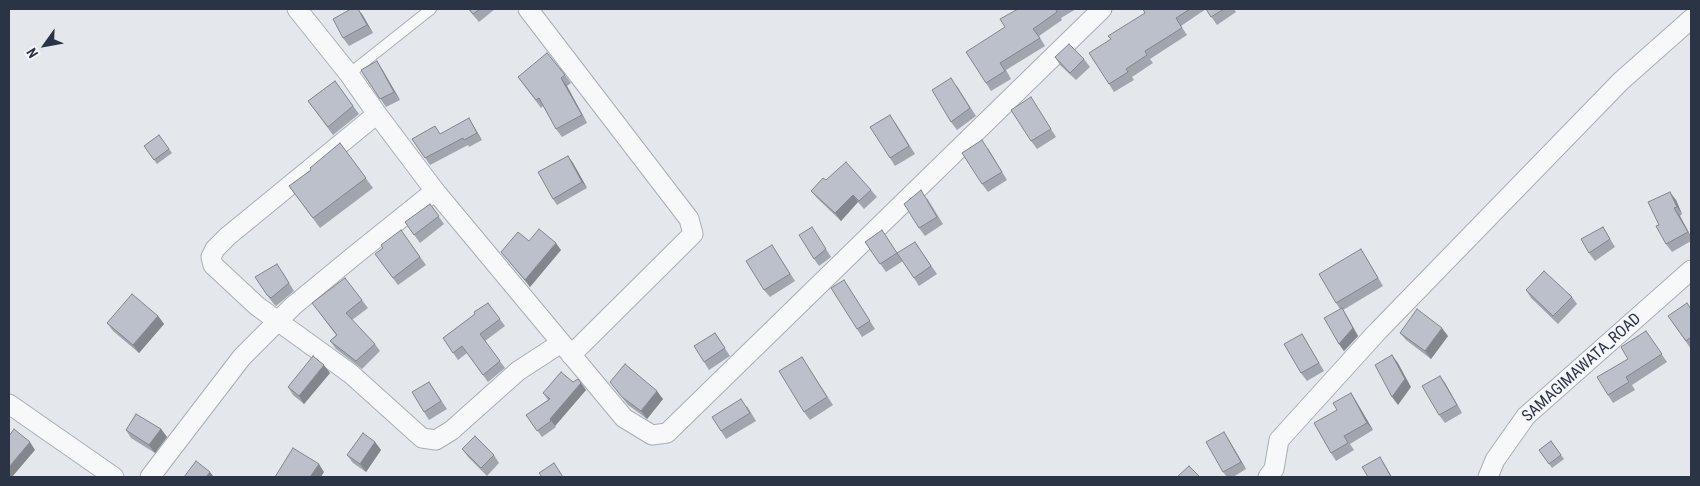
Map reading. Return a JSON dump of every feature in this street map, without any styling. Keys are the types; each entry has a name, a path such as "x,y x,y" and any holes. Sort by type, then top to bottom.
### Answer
{"street":[{"path":"297,9 349,74 435,191 566,349 624,418 652,435 667,432 1102,9"},
{"path":"377,114 228,236 215,249 211,257 213,264 257,306 351,374 422,438 436,440 452,430 518,371 566,349 693,234 689,219 528,9"},
{"path":"1268,477 1274,469 1279,440 1377,332 1621,81 1691,19"},
{"path":"150,477 242,357 293,306 435,191"},
{"name":"SAMAGIMAWATA_ROAD","path":"1488,477 1495,460 1526,416 1691,270"},
{"path":"9,404 114,477"}],"lane":[{"path":"349,74 431,9"}],"building":[{"path":"351,9 358,9 367,25 343,38 333,19"},
{"path":"469,9 480,9 473,14"},
{"path":"1018,9 1058,9 1056,10 1057,12 1033,29 1040,38 1000,63 1005,71 986,83 966,52 1005,27 1000,19"},
{"path":"1143,9 1190,9 1176,18 1182,28 1145,51 1147,55 1126,69 1128,72 1109,84 1089,53 1111,39 1108,36 1145,13"},
{"path":"1206,9 1224,9 1211,17"},
{"path":"1069,44 1084,59 1070,73 1055,57"},
{"path":"547,53 565,75 561,78 582,115 556,129 539,98 536,100 518,77"},
{"path":"377,61 394,92 380,99 361,70"},
{"path":"951,78 970,108 951,122 932,90"},
{"path":"335,81 353,106 328,127 308,101"},
{"path":"1031,97 1051,129 1031,141 1011,110"},
{"path":"890,115 909,146 890,158 870,127"},
{"path":"469,118 477,133 464,140 463,138 425,158 412,139 435,126 440,134"},
{"path":"159,135 169,149 154,160 144,146"},
{"path":"982,140 1002,172 982,184 962,153"},
{"path":"340,143 366,178 313,218 289,186 311,170 310,168"},
{"path":"568,156 582,182 553,199 538,172"},
{"path":"846,162 871,190 859,201 853,195 835,213 811,191 823,178 826,180"},
{"path":"921,190 937,217 919,228 904,204"},
{"path":"1670,192 1677,207 1674,208 1688,232 1666,244 1656,226 1659,225 1648,202"},
{"path":"430,204 439,216 414,235 405,222"},
{"path":"812,227 826,249 814,259 799,235"},
{"path":"1603,227 1610,239 1589,253 1581,239"},
{"path":"539,229 556,243 525,280 501,252 518,232 529,241"},
{"path":"401,230 420,257 393,278 375,254 383,248 381,245"},
{"path":"882,230 897,253 880,264 865,242"},
{"path":"915,242 931,266 914,278 897,253"},
{"path":"772,245 790,274 764,290 746,261"},
{"path":"1361,249 1378,278 1336,303 1319,274"},
{"path":"277,264 289,283 271,298 255,277"},
{"path":"1544,271 1572,297 1553,316 1526,290"},
{"path":"345,278 362,300 346,313 375,344 356,361 330,341 337,335 312,303"},
{"path":"844,280 870,321 857,329 831,288"},
{"path":"132,294 158,316 133,345 107,323"},
{"path":"488,303 500,319 480,334 500,361 483,375 462,346 453,353 443,338"},
{"path":"1687,303 1691,309 1691,337 1686,341 1668,316"},
{"path":"1342,308 1353,328 1339,344 1324,318"},
{"path":"1417,309 1442,328 1425,351 1400,333"},
{"path":"1646,331 1662,354 1626,377 1629,382 1608,395 1597,377 1628,359 1621,347"},
{"path":"715,333 725,348 704,362 694,346"},
{"path":"1302,334 1319,363 1301,373 1284,344"},
{"path":"1392,355 1405,379 1392,397 1375,365"},
{"path":"313,356 324,365 299,396 288,387"},
{"path":"802,357 827,397 804,412 779,371"},
{"path":"625,364 657,391 641,411 622,397 610,382"},
{"path":"561,372 573,382 578,379 581,383 550,419 551,421 537,431 526,415 550,399 543,393"},
{"path":"1440,376 1457,405 1439,415 1422,386"},
{"path":"429,382 441,401 424,412 412,392"},
{"path":"1351,393 1367,423 1344,436 1348,443 1331,453 1314,423 1337,410 1333,403"},
{"path":"741,399 750,413 721,431 712,417"},
{"path":"136,414 161,429 149,445 126,430"},
{"path":"14,429 30,442 9,467 9,436"},
{"path":"1224,432 1241,462 1223,472 1206,442"},
{"path":"363,433 375,442 360,464 347,455"},
{"path":"475,436 494,455 481,468 462,449"},
{"path":"1551,441 1561,455 1549,464 1539,450"},
{"path":"293,448 319,464 310,477 275,477"},
{"path":"1380,457 1391,477 1368,477 1362,467"},
{"path":"196,461 210,472 206,477 184,477"},
{"path":"554,463 563,477 542,477 539,473"},
{"path":"1189,466 1200,477 1177,477"}]}
